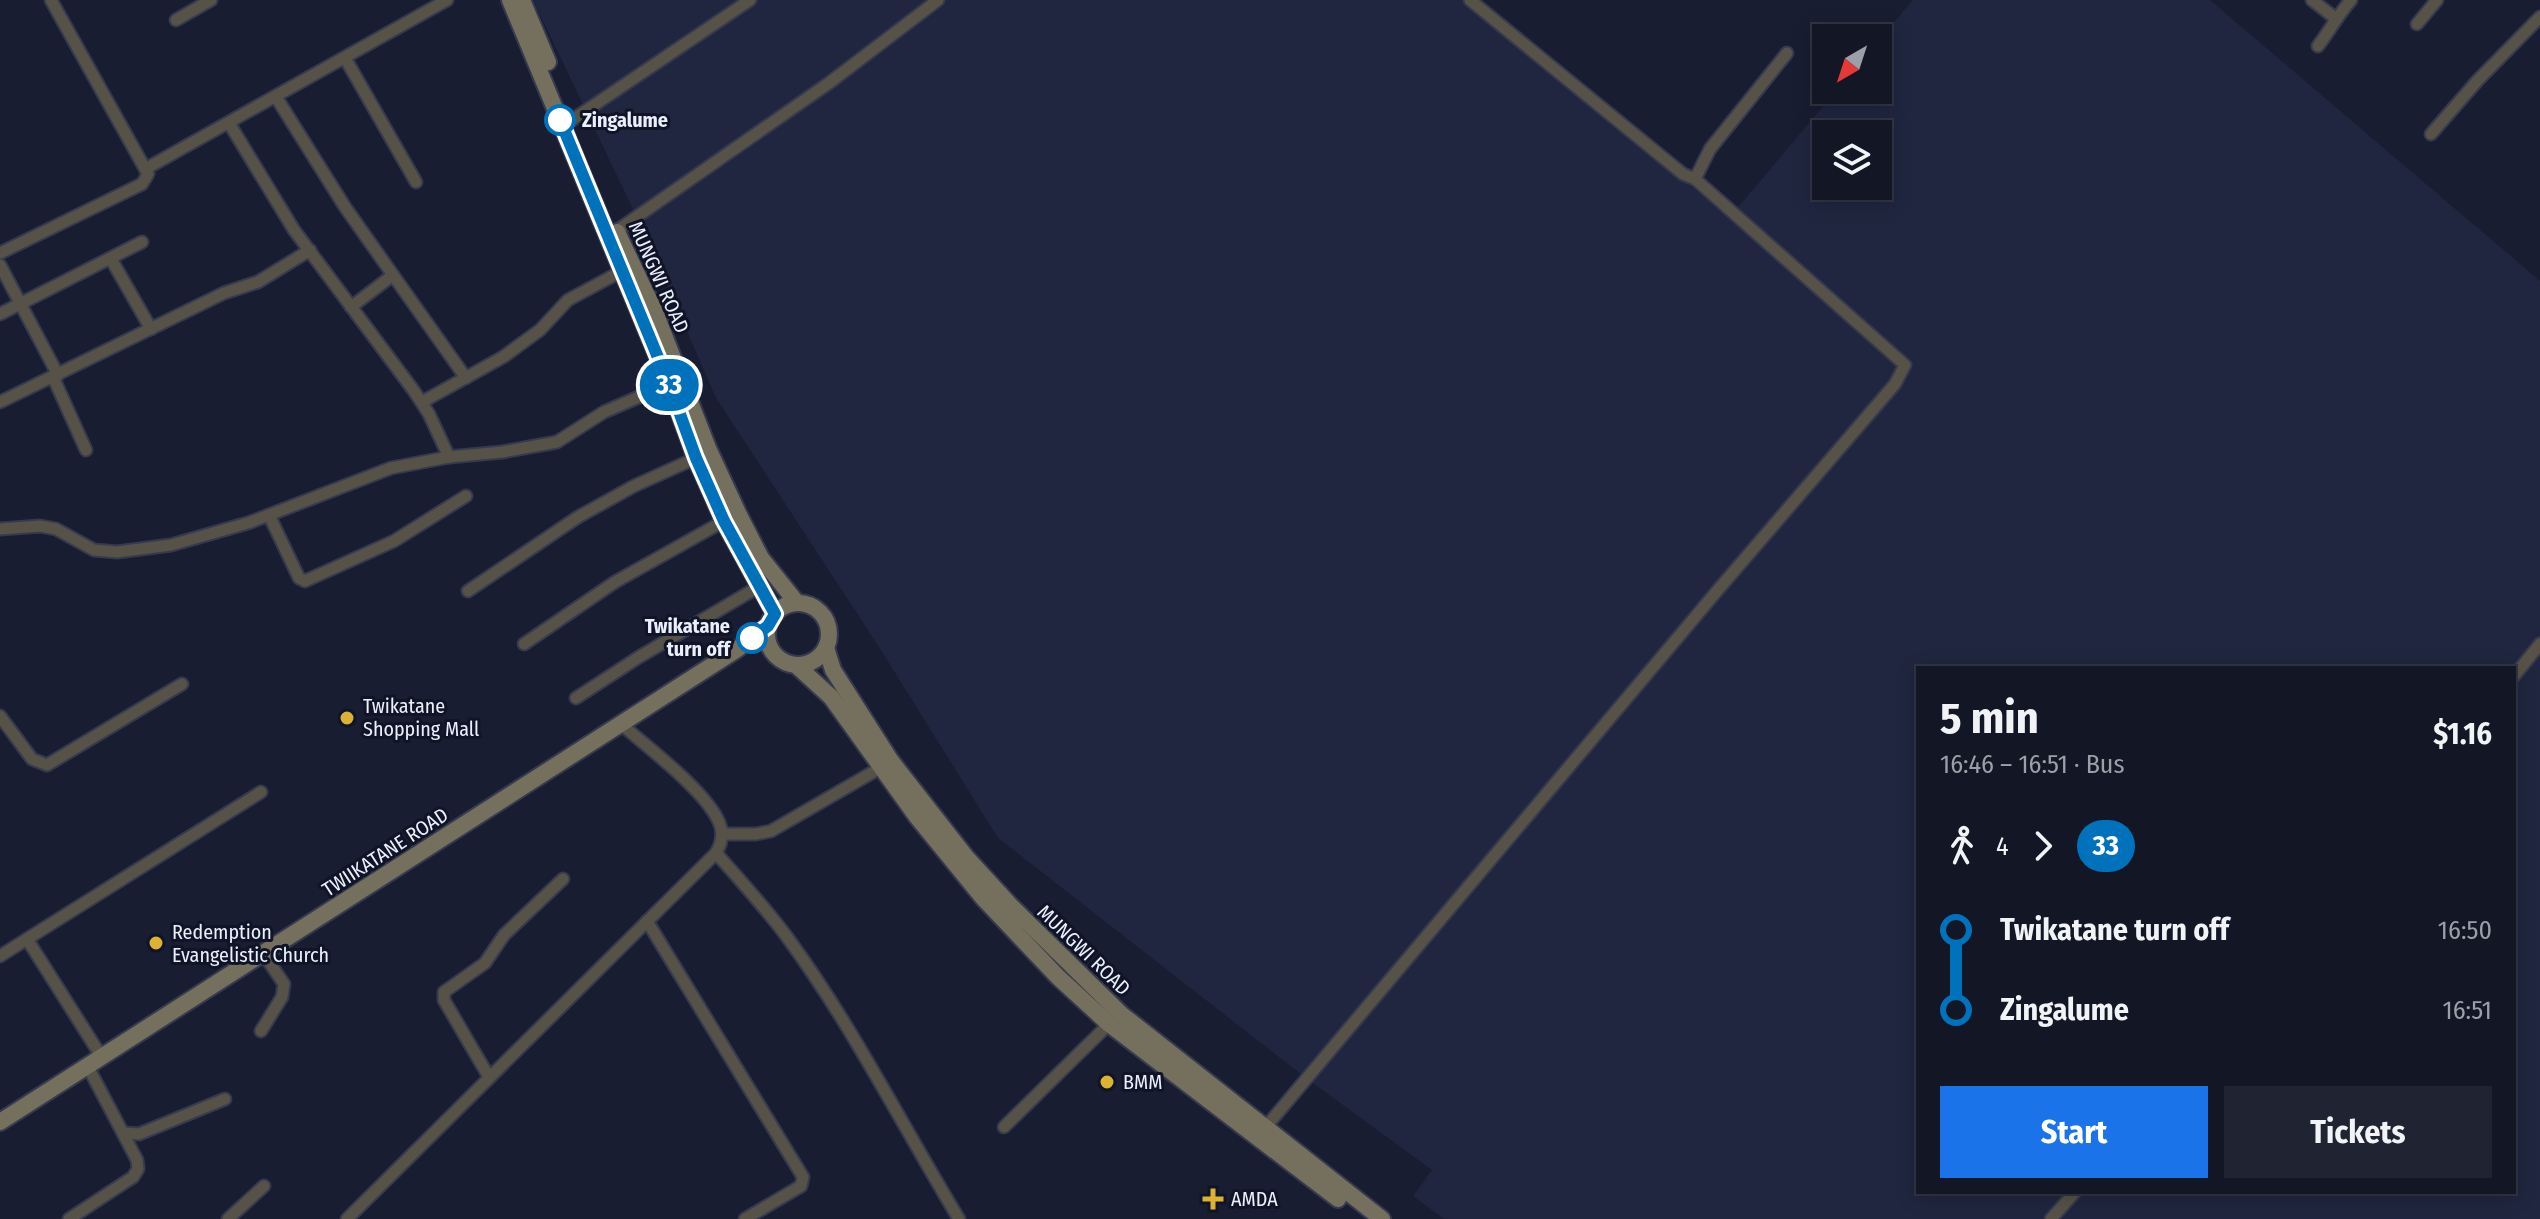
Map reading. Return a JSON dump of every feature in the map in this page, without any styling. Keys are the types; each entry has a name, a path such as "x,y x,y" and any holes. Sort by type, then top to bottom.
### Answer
{"main road":[{"name":"MUNGWI ROAD","path":"510,0 613,234 655,312 708,448 739,515 761,558 797,603"},
{"name":"MUNGWI ROAD","path":"522,0 572,120 613,234 622,271 696,458 724,521 760,586 771,620"},
{"path":"797,603 808,605 824,617 829,638 826,648 813,661 796,665 786,662 768,643 771,620 781,608 797,603"},
{"name":"TWIIKATANE ROAD","path":"0,1122 736,650 771,620"},
{"name":"MUNGWI ROAD","path":"826,648 833,670 917,817 983,898 1058,977 1109,1024 1364,1219"},
{"path":"736,650 772,650"},
{"name":"MUNGWI ROAD","path":"796,665 831,697 966,857 1121,1014 1382,1219"}],"street":[{"path":"0,253 142,184 148,174 51,0"},
{"path":"176,20 211,0"},
{"path":"147,168 447,0"},
{"path":"572,120 750,0"},
{"path":"613,234 829,83 938,0"},
{"path":"1265,1128 1903,373 1905,365 1695,179 1683,174 1470,0"},
{"path":"2312,0 2335,18"},
{"path":"2318,46 2335,18 2351,0"},
{"path":"2417,24 2437,0"},
{"path":"2431,134 2478,80 2540,17"},
{"path":"1695,179 1710,149 1787,53"},
{"path":"345,58 416,182"},
{"path":"276,97 345,207 466,378"},
{"path":"229,123 294,230 422,402 449,457"},
{"path":"0,314 142,242"},
{"path":"0,402 224,293 258,282 310,250"},
{"path":"111,259 151,329"},
{"path":"0,265 56,376 86,450"},
{"path":"422,402 503,357 540,330 568,300 622,271"},
{"path":"351,307 393,275"},
{"path":"0,529 40,526 56,529 94,550 117,552 171,545 210,536 391,468 557,442 604,412 669,384"},
{"path":"468,591 578,517 634,486 696,458"},
{"path":"269,515 299,578 305,581 394,541 466,496"},
{"path":"524,644 615,582 724,521"},
{"path":"576,698 760,586"},
{"path":"2516,674 2540,644"},
{"path":"0,716 32,759 47,765 182,684"},
{"path":"347,1219 716,853 722,834 711,810 683,778 620,723"},
{"path":"722,834 771,831 886,764"},
{"path":"0,956 261,792"},
{"path":"716,853 764,908 813,974 959,1219"},
{"path":"489,1077 444,1000 444,992 485,963 504,935 563,879"},
{"path":"647,921 803,1177 801,1186 745,1219"},
{"path":"27,939 94,1061 137,1160 138,1169 133,1177 87,1214 69,1219"},
{"path":"261,1031 282,997 284,984 263,953"},
{"path":"1004,1127 1109,1024"},
{"path":"123,1133 139,1134 225,1099"},
{"path":"228,1219 264,1186"},
{"path":"2051,1219 2073,1194"}],"shaded area":[{"path":"533,0 1469,0 1729,218 1825,104 1892,104 1892,25 1913,0 2210,0 2540,281 2540,1219 1444,1219 1413,1196 1432,1170 1302,1075 998,838 879,647 716,398 642,228"}],"bus line":[{"name":"33","path":"560,120 669,384 696,458 724,521 775,614 768,626 752,638"}],"place":[{"name":"Zingalume","path":"560,120"},
{"name":"Twikatane turn off","path":"752,638"},
{"name":"Twikatane Shopping Mall","path":"347,718"},
{"name":"Redemption Evangelistic Church","path":"156,943"},
{"name":"BMM","path":"1107,1082"},
{"name":"AMDA","path":"1213,1199"}]}
